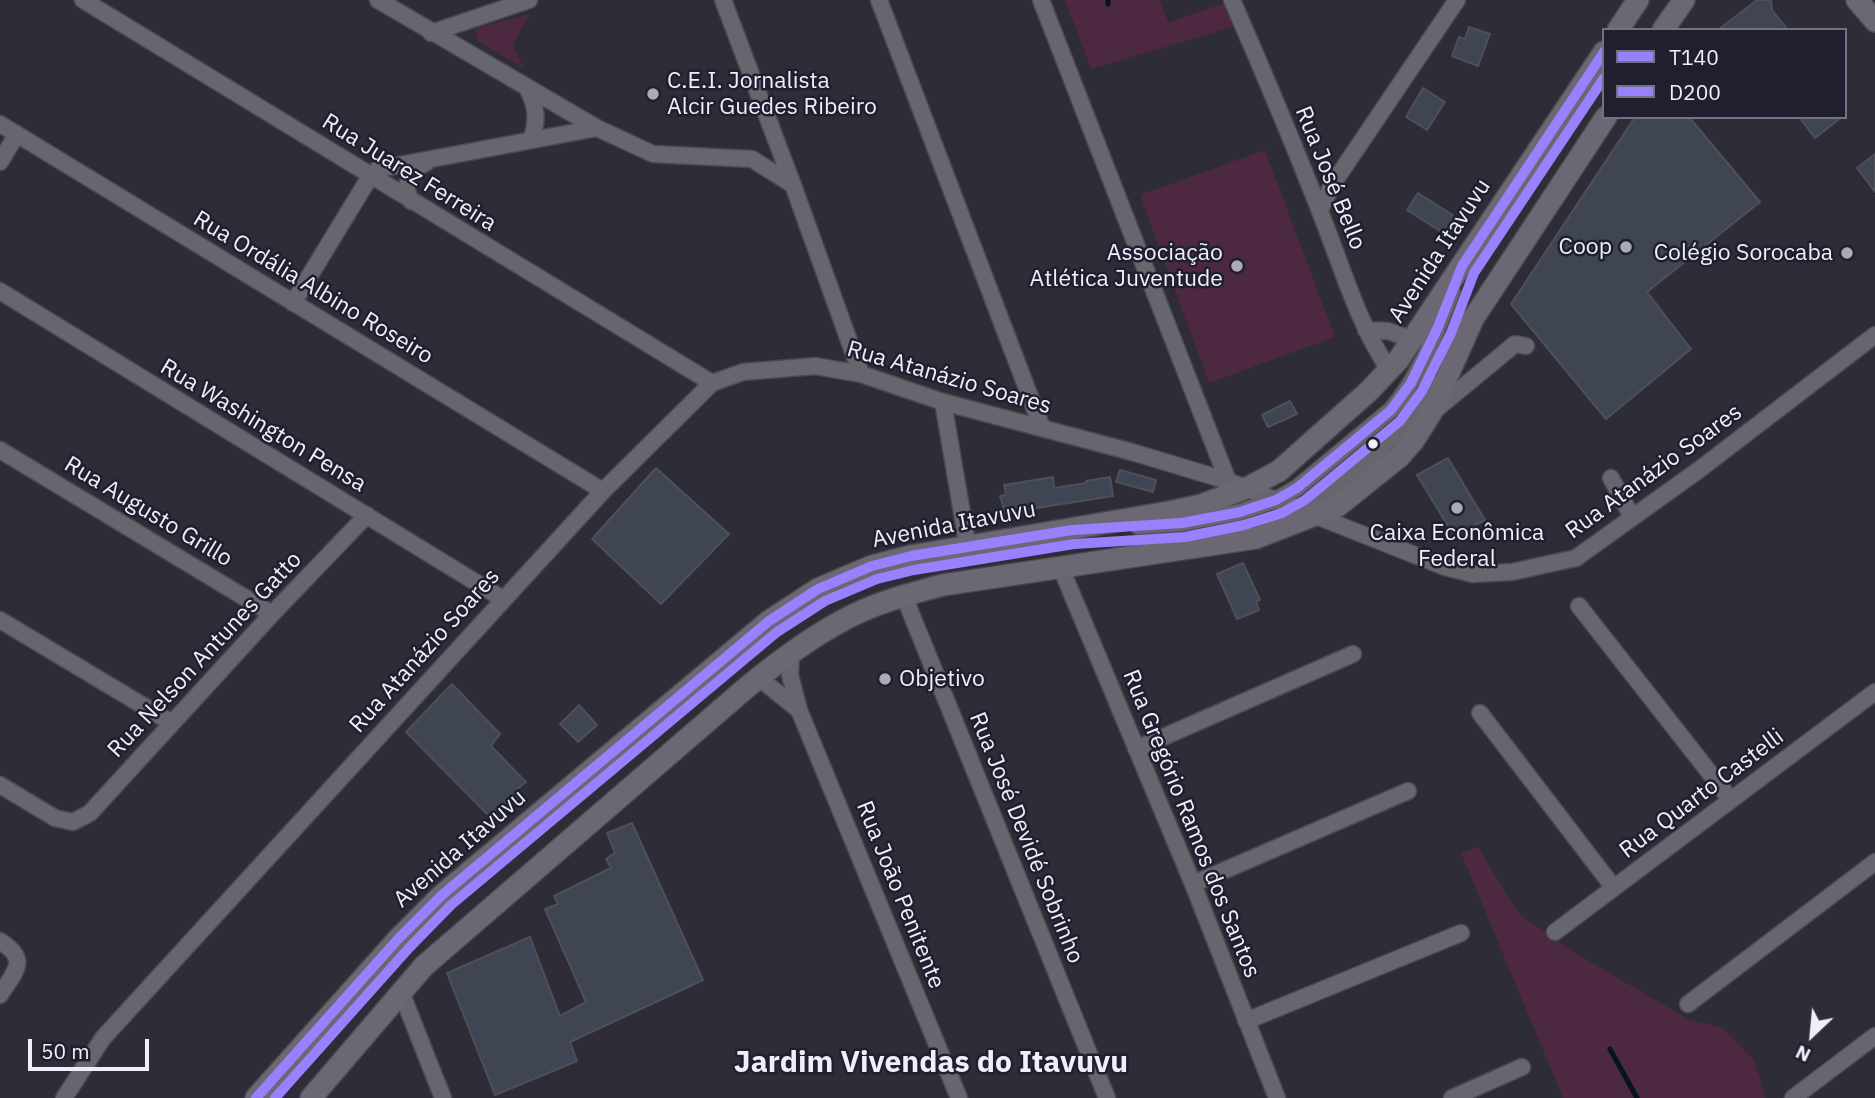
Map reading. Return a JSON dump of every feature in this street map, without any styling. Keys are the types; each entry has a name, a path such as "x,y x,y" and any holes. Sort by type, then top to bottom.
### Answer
{"main road":[{"path":"1664,28 1684,0"},
{"path":"1857,0 1875,21"},
{"name":"Avenida Itavuvu","path":"256,1098 399,938 442,895 769,621 818,589 872,566 911,556 1180,510 1279,471 1390,371 1414,340 1602,55"},
{"path":"311,1098 401,992 435,957 758,678 841,621 904,596 943,585 1256,538 1307,512 1338,506 1399,457 1432,413 1472,318 1605,119"},
{"path":"968,548 978,569 995,578"}],"street":[{"name":"Rua Juarez Ferreira","path":"83,0 712,383"},
{"path":"378,0 597,128 653,154 752,159 793,185"},
{"path":"431,33 529,0"},
{"path":"723,0 861,374"},
{"path":"879,0 1042,428"},
{"path":"1041,0 1238,485"},
{"path":"1320,210 1332,185 1457,0"},
{"name":"Rua José Bello","path":"1239,4 1366,330 1390,371"},
{"path":"527,88 533,99 537,124 531,140"},
{"name":"Rua Ordália Albino Roseiro","path":"0,124 603,491"},
{"path":"293,303 371,175 378,169 597,128"},
{"path":"0,162 16,134"},
{"path":"752,159 768,147 775,136"},
{"path":"411,201 406,188 412,171 432,158"},
{"path":"1072,530 1182,523 1240,512 1276,500 1297,488 1391,411 1399,401 1427,350 1462,266"},
{"name":"Rua Washington Pensa","path":"0,291 503,599"},
{"path":"1366,330 1388,331 1414,340"},
{"name":"Rua Atanázio Soares","path":"64,1098 103,1038 603,491 712,383 743,372 815,366 861,374 943,402 1238,485 1445,567 1473,574 1511,572 1576,558 1875,335"},
{"path":"1432,413 1515,344 1526,346"},
{"path":"1307,512 1379,450 1414,415 1450,367"},
{"path":"943,402 968,548"},
{"name":"Rua Augusto Grillo","path":"0,450 272,614"},
{"path":"1611,478 1632,517"},
{"name":"Rua Nelson Antunes Gatto","path":"0,785 55,818 73,822 90,813 272,614 367,515"},
{"name":"Rua Gregório Ramos dos Santos","path":"1061,568 1194,884 1277,1098"},
{"name":"Rua José Devidé Sobrinho","path":"904,596 1107,1098"},
{"path":"1579,606 1731,800"},
{"path":"0,620 172,723"},
{"name":"Rua João Penitente","path":"791,654 790,675 799,710 959,1098"},
{"path":"1136,748 1353,654"},
{"name":"Rua João Penitente","path":"758,678 799,710"},
{"name":"Rua Quarto Castelli","path":"1556,932 1875,692"},
{"path":"1480,713 1615,888"},
{"path":"1194,884 1408,791"},
{"path":"1688,1004 1875,862"},
{"path":"1246,1021 1461,933"},
{"path":"0,941 13,949 18,957 18,966 0,995"},
{"path":"401,992 443,1098"},
{"path":"1793,1098 1875,1036"},
{"path":"1452,1098 1522,1067"}],"shaded area":[{"path":"1065,0 1160,0 1168,23 1224,3 1233,27 1091,69"},
{"path":"530,14 513,44 524,68 477,41 476,28"},
{"name":"Associação Atlética Juventude","path":"1265,150 1335,337 1209,383 1140,195"},
{"path":"1478,847 1519,914 1575,953 1690,1020 1723,1028 1754,1060 1766,1098 1563,1098 1461,853"}],"building":[{"path":"1757,0 1771,0 1772,10 1786,28 1721,28"},
{"path":"1469,27 1490,34 1478,66 1452,56 1459,37 1465,39"},
{"path":"1423,88 1445,102 1427,130 1406,117"},
{"name":"Coop","path":"1634,119 1691,119 1760,202 1647,292 1691,349 1606,419 1511,304"},
{"path":"1801,119 1839,119 1815,138"},
{"path":"1875,154 1875,192 1857,168"},
{"path":"1418,193 1462,221 1451,238 1407,210"},
{"path":"1290,401 1297,414 1268,427 1262,415"},
{"name":"Caixa Econômica Federal","path":"1448,458 1485,520 1454,536 1417,475"},
{"path":"656,468 729,534 661,604 592,539"},
{"path":"1120,470 1156,480 1153,492 1116,482"},
{"path":"1053,477 1054,488 1110,477 1113,496 1005,513 1000,496 1006,495 1004,485"},
{"path":"1243,563 1260,600 1256,601 1259,610 1237,619 1217,574"},
{"path":"452,684 500,734 491,746 526,782 516,790 520,797 494,821 406,732"},
{"path":"579,705 597,725 578,742 560,724"},
{"path":"632,823 703,980 570,1042 577,1061 495,1095 447,973 530,937 560,1016 586,1002 545,909 558,904 554,896 611,868 606,859 615,853 607,833"}],"waterway":[{"path":"1610,1049 1637,1098"}],"transit line":[{"name":"T140","path":"256,1098 399,938 442,895 769,621 818,589 872,566 911,556 1072,530 1182,523 1240,512 1276,500 1297,488 1391,410 1411,383 1438,327 1462,266 1602,55"},
{"name":"D200","path":"275,1098 451,905 777,632 825,601 877,579 914,570 1074,544 1185,537 1244,525 1282,513 1305,500 1400,421 1422,391 1451,333 1474,273 1602,81"}],"place":[{"name":"C.E.I. Jornalista Alcir Guedes Ribeiro","path":"653,94"},
{"name":"Coop","path":"1626,247"},
{"name":"Colégio Sorocaba","path":"1847,253"},
{"name":"Associação Atlética Juventude","path":"1237,266"},
{"name":"Caixa Econômica Federal","path":"1457,508"},
{"name":"Objetivo","path":"885,679"}],"district":[{"name":"Jardim Vivendas do Itavuvu","path":"931,1063"}]}
